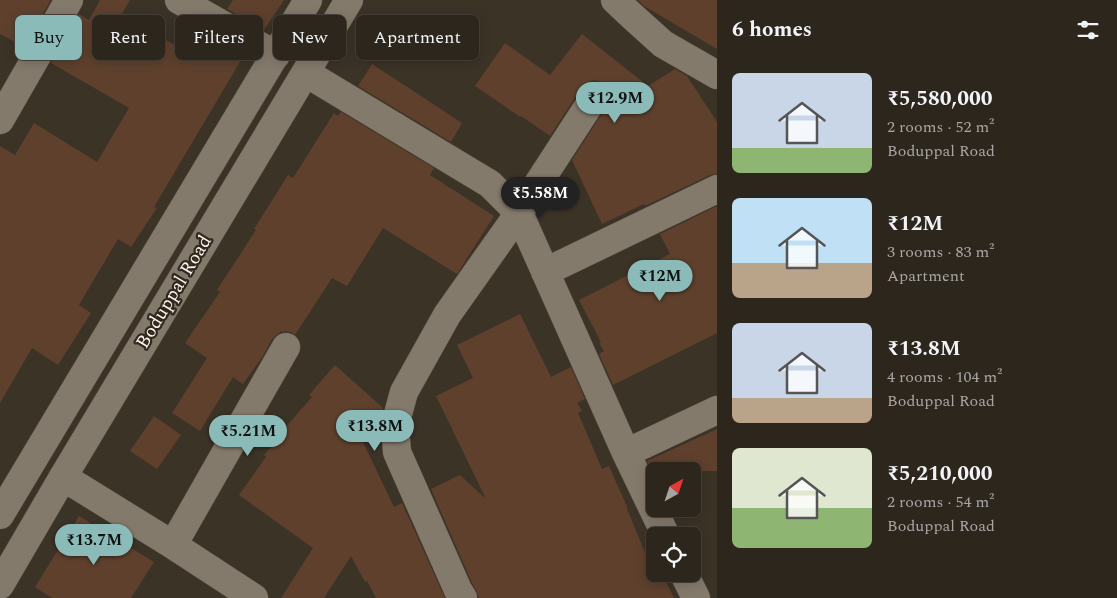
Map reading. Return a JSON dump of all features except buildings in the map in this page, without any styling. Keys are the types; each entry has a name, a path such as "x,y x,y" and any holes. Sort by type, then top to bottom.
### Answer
{"street":[{"path":"0,120 69,0"},
{"path":"179,0 273,53"},
{"name":"Boduppal Road","path":"299,15 308,0"},
{"name":"Boduppal Road","path":"0,585 349,0"},
{"path":"615,0 663,44 717,75"},
{"name":"Boduppal Road","path":"0,515 273,60"},
{"path":"306,73 490,184 518,213 626,453 662,527"},
{"path":"463,598 397,452 395,425 404,392 447,316 596,96"},
{"path":"545,272 717,190"},
{"path":"173,545 286,347"},
{"path":"626,453 717,410"},
{"path":"63,477 254,598"},
{"path":"688,582 696,598"}]}
